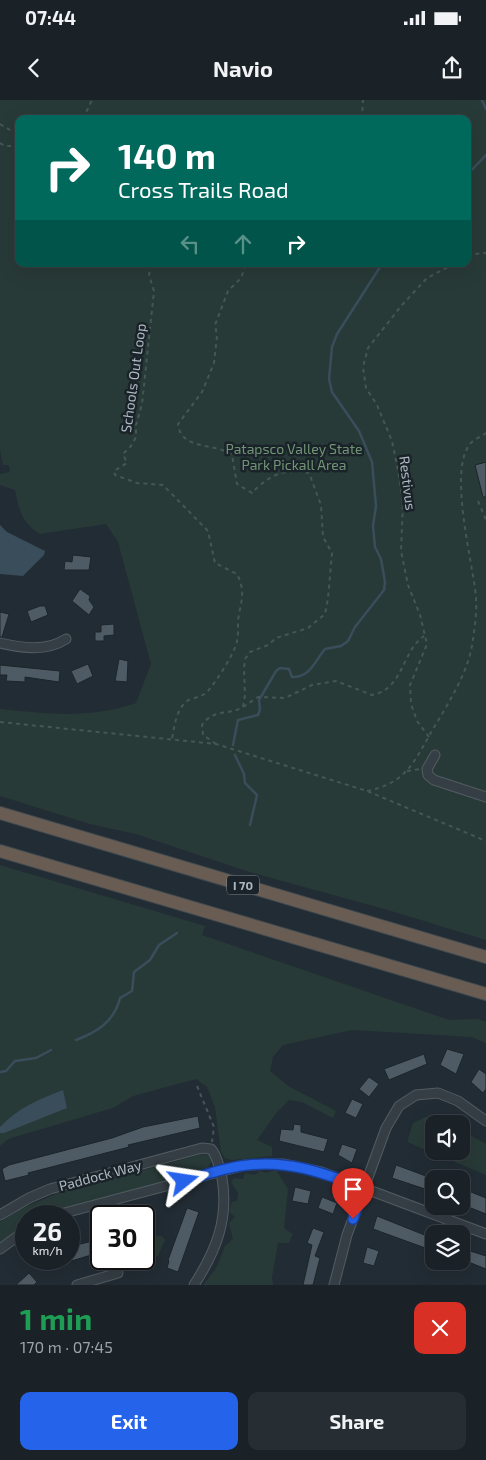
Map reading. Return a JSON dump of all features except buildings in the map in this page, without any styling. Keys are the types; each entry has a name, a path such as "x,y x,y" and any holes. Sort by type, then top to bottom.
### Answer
{"highway":[{"name":"I 70","path":"0,813 486,957"},
{"path":"0,851 486,994"}],"street":[{"path":"0,643 42,648 58,644 66,639"},
{"path":"435,755 427,767 428,775 434,780 486,798"},
{"path":"334,1285 347,1235 364,1188 393,1115 407,1099 426,1093 443,1095 458,1101 486,1121"},
{"name":"Paddock Way","path":"0,1215 29,1198 50,1189 202,1148 211,1149"},
{"path":"194,1285 216,1246 221,1232 225,1206 220,1171 211,1149"},
{"path":"80,1209 246,1165 283,1164 321,1172 486,1234"},
{"path":"0,1249 15,1238"},
{"path":"77,1285 118,1273"}],"path":[{"path":"85,115 92,100"},
{"path":"362,115 363,100"},
{"path":"0,124 10,130 15,129"},
{"path":"0,143 5,146 15,146"},
{"path":"471,256 486,253"},
{"name":"Schools Out Loop","path":"150,267 149,275 154,291 142,404 136,425 136,437 123,454 127,463 114,471 115,475 136,483 163,485 176,496 180,505 204,525 208,531 215,563 237,574 243,596 238,616 237,642 219,676 206,692 200,697 189,700 180,711 172,739"},
{"path":"243,707 245,659 250,652 268,645 276,638 308,628 320,619 324,614 328,598 332,563 332,553 323,537 320,505 309,473 296,470 272,475 252,493 248,492 237,484 232,455 227,451 188,442 179,433 178,424 202,392 213,367 218,336 215,325 227,294 241,278 245,267"},
{"name":"Restivus","path":"429,737 417,721 410,704 410,685 427,644 420,616 408,585 401,551 403,503 392,440 377,405 366,388 363,367 368,348 402,305 428,278 448,267"},
{"path":"368,791 389,786 407,771 451,698 467,662 473,642 476,600 464,513 462,468 470,444 486,433"},
{"path":"478,501 486,520"},
{"path":"216,744 203,735 202,725 206,720 220,712 236,711 258,696 285,698 312,685 336,681 372,695 378,694 392,686 412,648 425,635"},
{"path":"0,722 216,744 368,791 486,841"},
{"path":"407,771 427,767"},
{"path":"197,1086 214,1127 211,1149"}],"green space":[{"name":"Patapsco Valley State Park Pickall Area","path":"0,100 486,100 486,940 388,910 246,871 136,834 90,824 0,796 0,709 68,714 102,711 136,703 151,664 118,542 106,524 40,534 25,521 15,490 0,485 0,474 9,472 10,469 8,465 3,465 0,450"},
{"path":"0,865 205,926 202,935 449,1020 478,1019 486,1022 486,1043 472,1037 352,1030 283,1045 273,1057 270,1071 288,1086 336,1111 333,1118 302,1102 289,1100 277,1112 257,1140 272,1147 272,1156 232,1160 225,1158 221,1152 215,1107 207,1087 196,1079 133,1096 113,1108 8,1139 0,1146"},
{"path":"425,1117 425,1150 407,1142 413,1123"},
{"path":"470,1135 486,1144 486,1175 450,1160 470,1160"},
{"path":"202,1154 209,1155 212,1161 206,1170 75,1205 30,1205 56,1194"},
{"path":"276,1170 288,1189 284,1228 293,1234 289,1243 278,1243 272,1277 273,1285 203,1285 217,1267 225,1246 233,1239 229,1223 235,1217 229,1211 232,1202 237,1201 238,1193 231,1182 234,1178 243,1179 245,1173 255,1175 260,1171 266,1173"},
{"path":"15,1213 15,1231 0,1243 0,1222"},
{"path":"155,1235 162,1236 165,1240 158,1256 155,1257"}],"water":[{"path":"0,525 7,532 45,551 44,555 23,576 0,574"},
{"path":"63,1090 67,1108 0,1133 0,1127 22,1109"}],"waterway":[{"path":"482,100 486,109"},
{"path":"471,171 486,155"},
{"path":"233,745 238,720 258,715 260,710 259,700 276,671 280,668 289,669 292,677 308,672 325,649 341,646 348,641 355,627 384,590 385,582 381,559 375,547 373,526 376,506 372,462 359,431 332,392 329,379 332,347 337,334 380,267"},
{"path":"235,755 244,774 245,783 257,795 250,825"},
{"path":"76,1040 98,1030 109,1020 114,1014 120,998 132,991 134,972 150,960 159,945 177,933"},
{"path":"0,1072 6,1071 15,1061 36,1058 51,1050"}],"route":[{"path":"184,1181 246,1165 283,1164 302,1167 364,1188 353,1219"}]}
